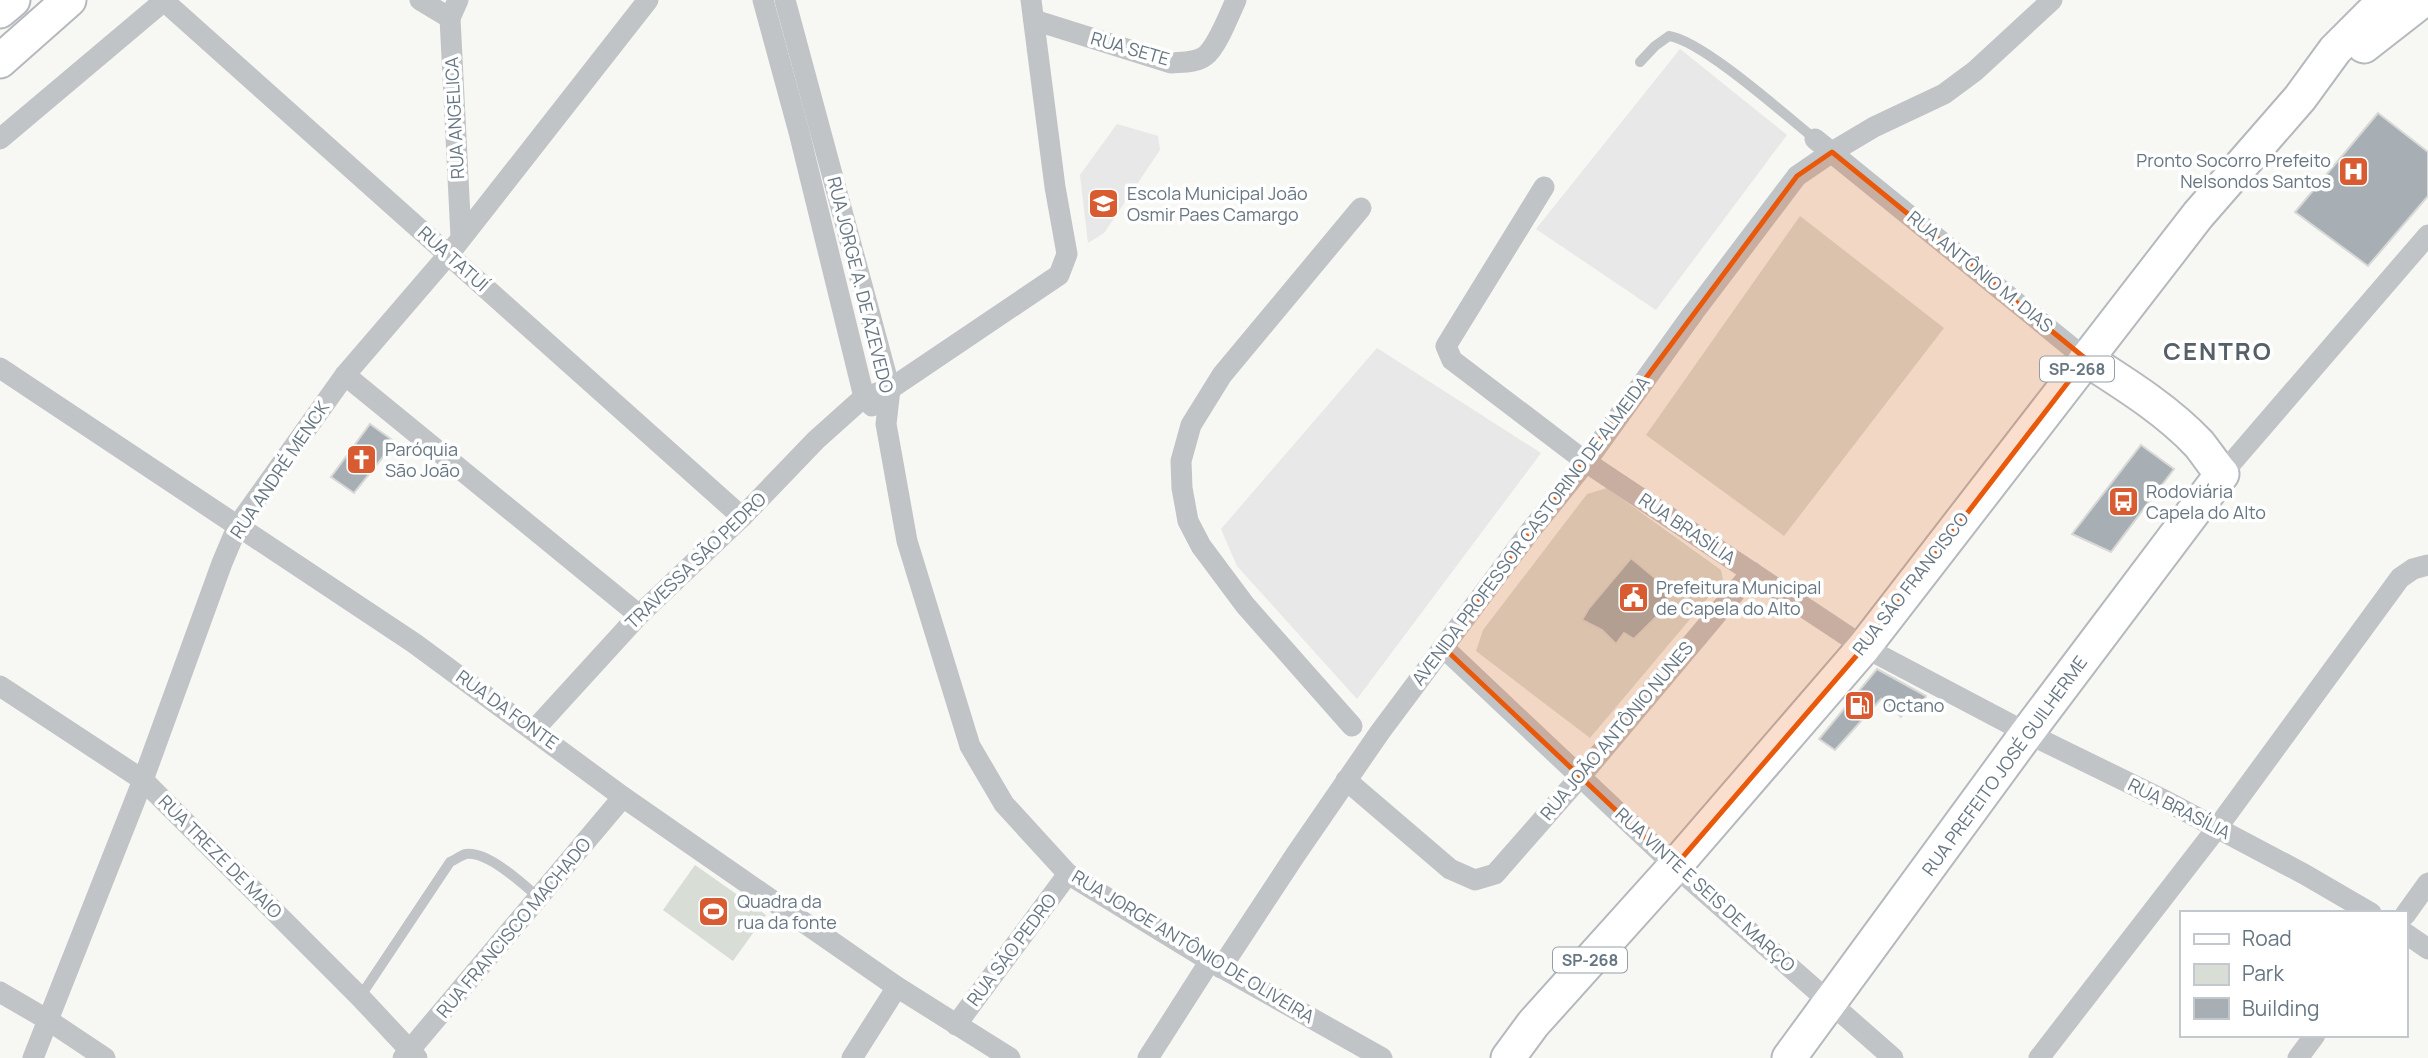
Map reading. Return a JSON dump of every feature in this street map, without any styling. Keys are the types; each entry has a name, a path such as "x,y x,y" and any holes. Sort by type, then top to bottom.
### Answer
{"main road":[{"path":"0,11 13,0"},
{"path":"0,61 69,0"},
{"name":"RUA SÃO FRANCISCO","path":"1508,1058 1533,1024 1675,866 1864,647 2198,215 2300,98 2335,50 2385,0"},
{"name":"RUA SÃO FRANCISCO","path":"2300,98 2423,0"},
{"name":"RUA ANTÔNIO M. DIAS","path":"2086,359 2168,416 2198,444 2222,474"},
{"name":"RUA PREFEITO JOSÉ GUILHERME","path":"1789,1058 2027,733 2222,474"}],"street":[{"path":"0,139 164,0"},
{"name":"RUA TATUÍ","path":"164,0 455,246 742,517"},
{"path":"420,0 454,9"},
{"name":"RUA ANDRÉ MENCK","path":"33,1058 143,780 238,525 345,375 455,246 648,0"},
{"name":"RUA JORGE A. DE AZEVEDO","path":"763,0 799,132 864,397 887,424"},
{"name":"RUA JORGE A. DE AZEVEDO","path":"785,0 890,389 887,424"},
{"name":"RUA SETE","path":"1032,10 1171,62 1191,62 1205,56 1217,39 1236,0"},
{"name":"AVENIDA PROFESSOR CASTORINO DE ALMEIDA","path":"1148,1058 1346,780 1797,176 1823,146 1874,127 1944,94 1975,71 2052,0"},
{"name":"RUA ANGELICA","path":"454,9 455,246"},
{"path":"864,397 890,389 1059,275 1067,254 1055,187 1032,10"},
{"name":"RUA ANTÔNIO M. DIAS","path":"1823,146 2086,359"},
{"name":"RUA BRASÍLIA","path":"1544,187 1446,346 1452,360 1586,462 1864,647 2027,733 2217,828 2367,911"},
{"path":"1352,726 1245,605 1201,546 1188,521 1182,488 1181,461 1191,425 1222,375 1361,208"},
{"path":"2222,474 2428,235"},
{"name":"RUA DA FONTE","path":"0,368 414,643 623,797 897,987 1010,1058"},
{"path":"345,375 639,615"},
{"name":"TRAVESSA SÃO PEDRO","path":"534,730 639,615 742,517 816,440 864,397"},
{"name":"RUA JORGE ANTÔNIO DE OLIVEIRA","path":"887,424 907,541 970,746 1004,804 1068,874 1215,964 1382,1058"},
{"path":"2039,1058 2217,828 2400,579 2413,569 2426,565"},
{"name":"RUA JOÃO ANTÔNIO NUNES","path":"1346,780 1450,869 1475,880 1495,874 1752,572"},
{"path":"1444,648 1581,776"},
{"name":"RUA TREZE DE MAIO","path":"0,686 143,780 360,997 410,1056"},
{"name":"RUA VINTE E SEIS DE MARÇO","path":"1581,776 1675,866 1893,1058"},
{"name":"RUA FRANCISCO MACHADO","path":"410,1056 623,797"},
{"name":"RUA SÃO PEDRO","path":"956,1025 1068,874"},
{"path":"2407,912 2428,883"},
{"path":"2407,934 2428,949"},
{"path":"852,1058 897,987"},
{"path":"0,992 105,1058"},
{"path":"2298,1058 2314,1037"}],"lane":[{"path":"1640,62 1669,36 1681,38 1721,64 1823,146"},
{"path":"360,997 450,862 467,854 485,858 509,873 539,898"}],"highlighted area":[{"path":"1832,152 2086,359 1864,647 1675,866 1444,648 1797,176"}],"shaded area":[{"path":"1680,49 1787,135 1656,310 1536,229"},
{"name":"Escola Municipal João Osmir Paes Camargo","path":"1117,124 1158,136 1160,150 1104,233 1088,243 1080,175"},
{"path":"1377,348 1541,453 1357,699 1237,566 1221,529"}],"green space":[{"path":"1800,216 1944,328 1784,536 1646,435"},
{"path":"1607,488 1721,570 1723,580 1590,738 1476,651 1483,630 1587,494"},
{"name":"Quadra da rua da fonte","path":"695,865 766,915 733,961 663,910"}],"building":[{"name":"Pronto Socorro Prefeito Nelsondos Santos","path":"2378,113 2428,152 2428,196 2368,266 2295,212"},
{"name":"Paróquia São João","path":"370,424 395,442 354,493 331,477"},
{"name":"Rodoviária Capela do Alto","path":"2141,445 2174,469 2111,552 2072,534"},
{"name":"Prefeitura Municipal de Capela do Alto","path":"1631,558 1673,593 1663,604 1662,611 1634,639 1624,633 1616,644 1602,630 1582,620"},
{"name":"Octano","path":"1877,669 1926,696 1921,710 1909,702 1901,717 1881,699 1835,750 1819,739"}],"place":[{"name":"Pronto Socorro Prefeito Nelsondos Santos","path":"2354,171"},
{"name":"Escola Municipal João Osmir Paes Camargo","path":"1104,204"},
{"name":"Paróquia São João","path":"362,460"},
{"name":"Rodoviária Capela do Alto","path":"2123,502"},
{"name":"Prefeitura Municipal de Capela do Alto","path":"1633,598"},
{"name":"Octano","path":"1860,706"},
{"name":"Quadra da rua da fonte","path":"714,912"}],"district":[{"name":"CENTRO","path":"2218,352"}]}
